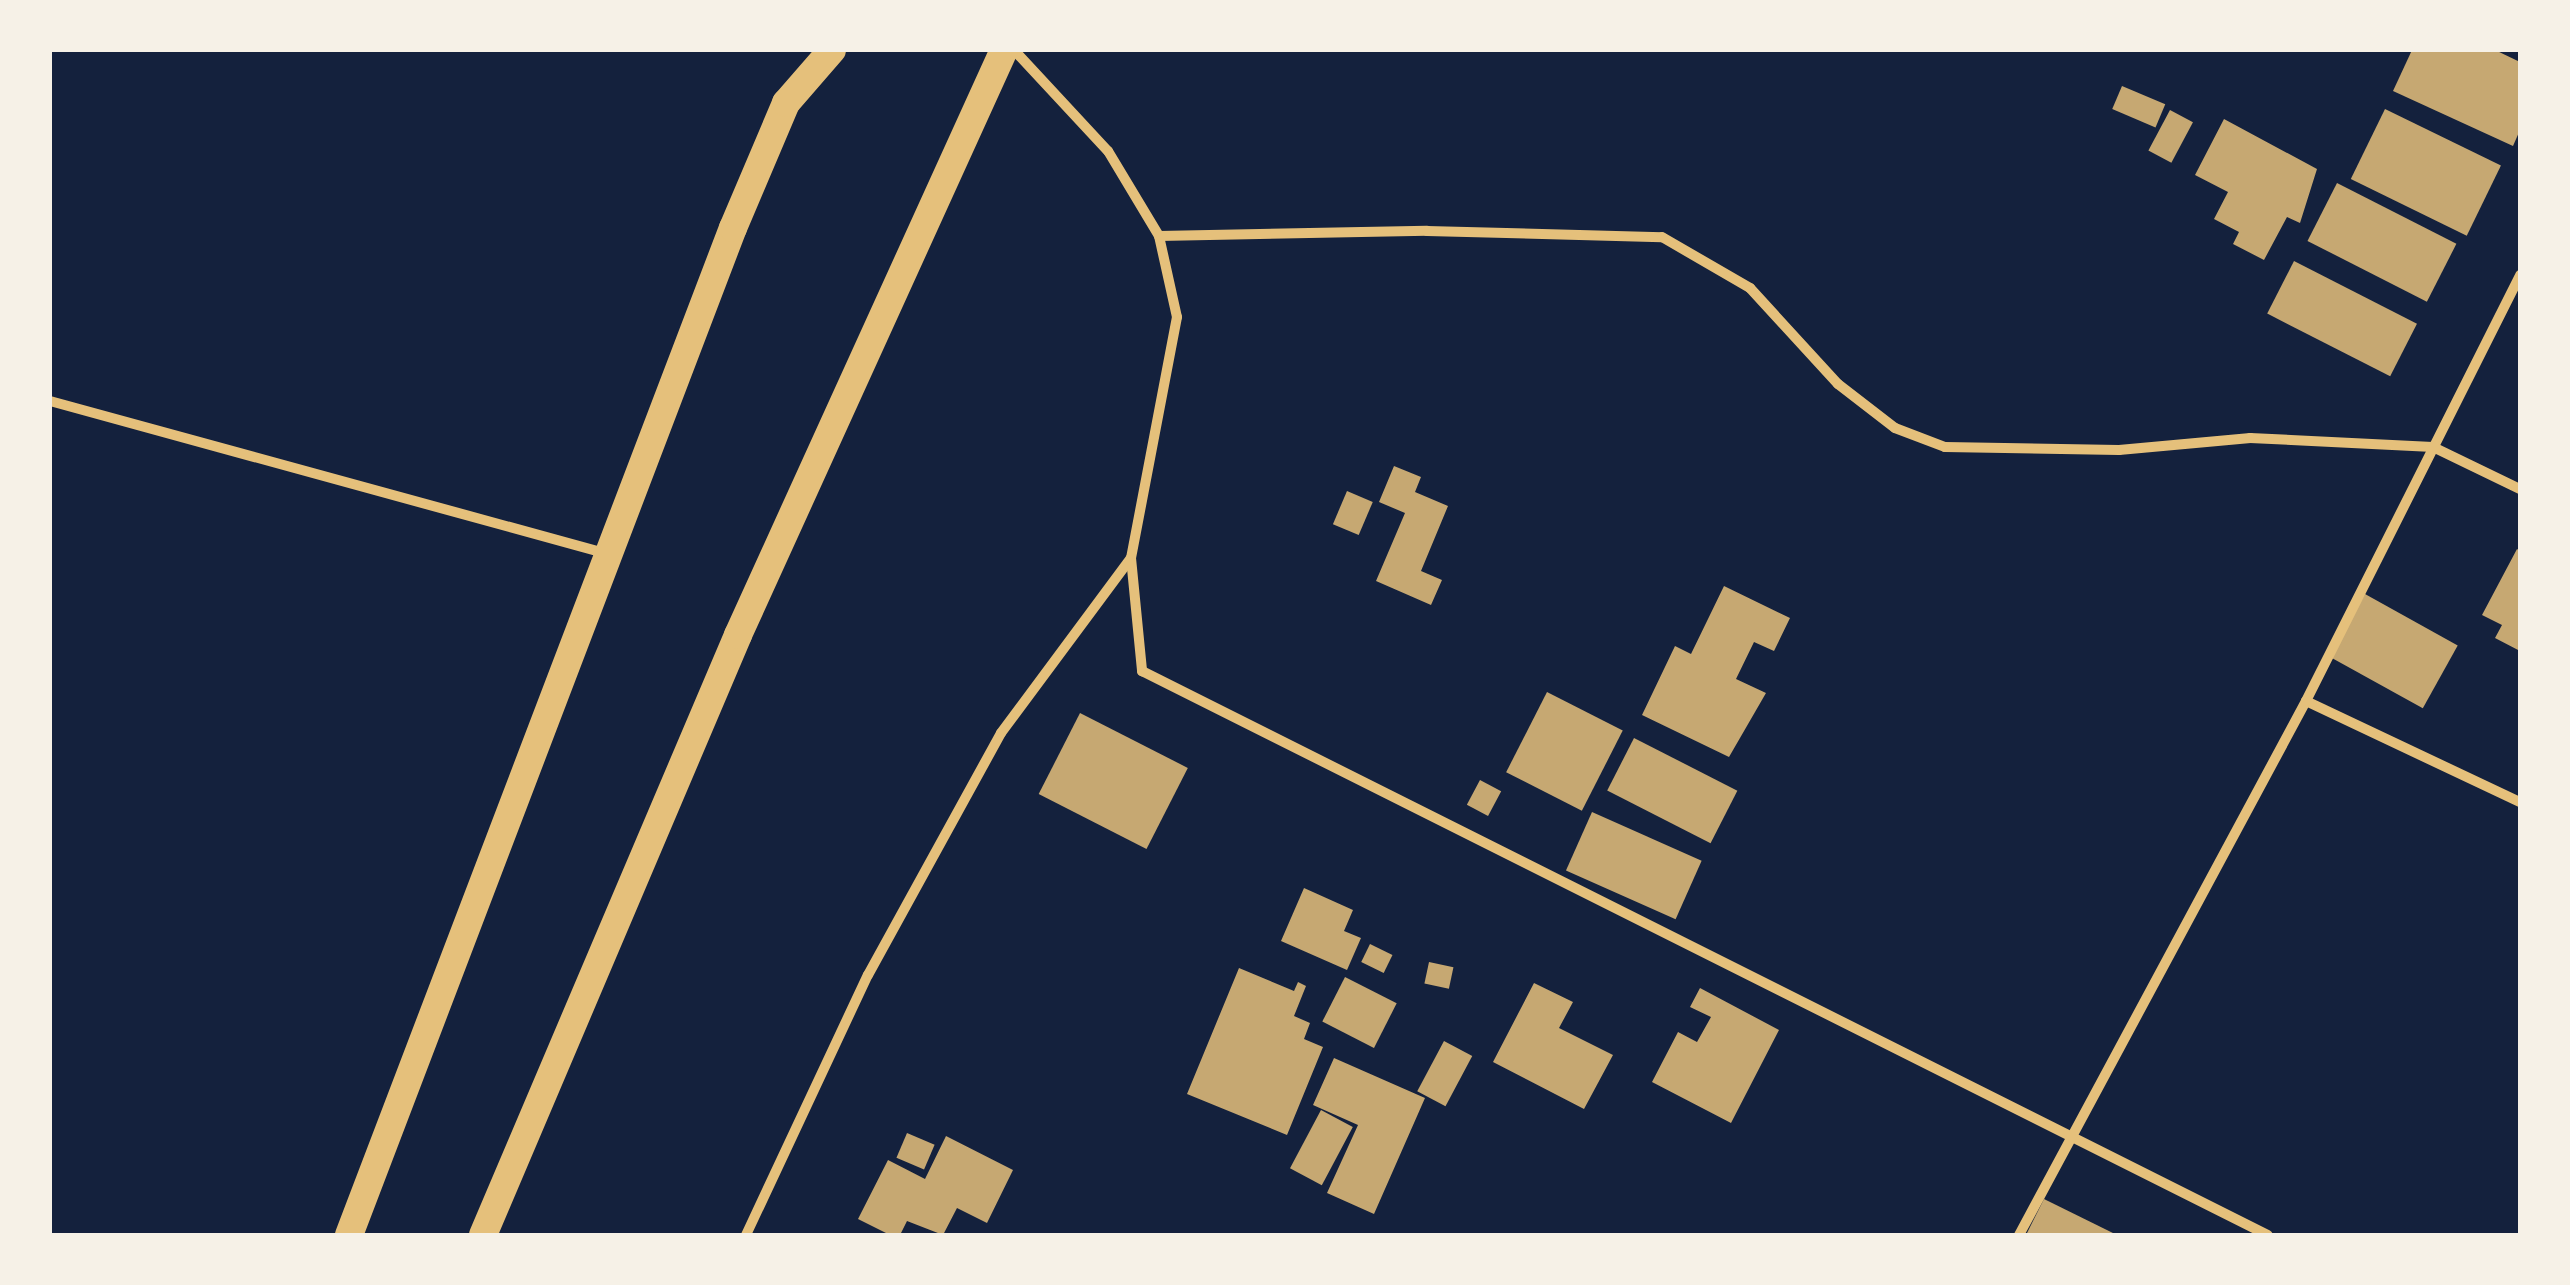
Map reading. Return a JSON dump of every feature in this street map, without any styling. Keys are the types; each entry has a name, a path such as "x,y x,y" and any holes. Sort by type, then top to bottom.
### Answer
{"highway":[{"path":"349,1235 786,103 832,50"},
{"path":"483,1235 738,635 1004,50"}],"street":[{"path":"1014,50 1108,151 1159,236 1177,317 1131,558 1142,671 2268,1235"},
{"path":"1159,236 1426,231 1662,237 1750,288 1838,384 1895,428 1945,448 2119,450 2250,438 2433,447 2520,490"},
{"path":"2019,1235 2306,701 2520,274"},
{"path":"2505,306 2520,310"},
{"path":"50,400 609,554"},
{"path":"746,1235 868,975 1000,734 1131,558"},
{"path":"2306,701 2520,802"}],"building":[{"path":"2412,50 2495,50 2520,62 2520,130 2513,146 2393,91"},
{"path":"2122,86 2165,104 2155,127 2112,109"},
{"path":"2385,109 2501,166 2467,236 2351,179"},
{"path":"2170,110 2193,122 2171,163 2148,151"},
{"path":"2224,119 2317,169 2300,223 2287,217 2264,260 2233,244 2239,232 2214,219 2228,192 2195,175"},
{"path":"2337,183 2456,244 2427,302 2307,241"},
{"path":"2294,261 2417,324 2390,376 2267,314"},
{"path":"1394,466 1421,477 1415,492 1448,506 1421,571 1442,580 1431,605 1376,581 1405,513 1379,502"},
{"path":"1347,491 1373,502 1359,535 1333,524"},
{"path":"2517,549 2520,651 2495,638 2502,625 2482,615"},
{"path":"1724,586 1790,618 1774,651 1754,642 1736,679 1766,693 1729,757 1642,715 1675,646 1691,654"},
{"path":"2365,594 2458,645 2423,708 2330,657"},
{"path":"1547,692 1623,731 1582,811 1506,772"},
{"path":"1080,713 1188,768 1146,849 1039,794"},
{"path":"1634,738 1737,791 1711,843 1607,791"},
{"path":"1480,780 1501,791 1488,816 1467,805"},
{"path":"1592,812 1702,861 1676,919 1566,870"},
{"path":"1304,888 1353,910 1344,931 1361,938 1347,970 1281,941"},
{"path":"1370,944 1392,955 1384,973 1361,962"},
{"path":"1429,962 1453,967 1449,989 1424,984"},
{"path":"1239,968 1294,991 1298,982 1306,986 1294,1016 1310,1023 1304,1039 1323,1047 1287,1135 1187,1094"},
{"path":"1345,977 1397,1003 1374,1048 1322,1022"},
{"path":"1534,983 1573,1002 1559,1028 1613,1055 1584,1109 1493,1062"},
{"path":"1700,988 1779,1030 1731,1123 1652,1082 1678,1032 1697,1042 1711,1017 1690,1007"},
{"path":"1444,1041 1472,1056 1445,1106 1417,1091"},
{"path":"1334,1058 1425,1098 1374,1214 1327,1193 1358,1125 1313,1105"},
{"path":"1321,1110 1353,1127 1322,1185 1290,1168"},
{"path":"907,1133 935,1145 924,1170 896,1158"},
{"path":"946,1136 1013,1170 987,1223 957,1208 943,1235 907,1221 900,1235 890,1235 858,1219 888,1160 925,1179"},
{"path":"2044,1199 2117,1235 2026,1235"}]}
